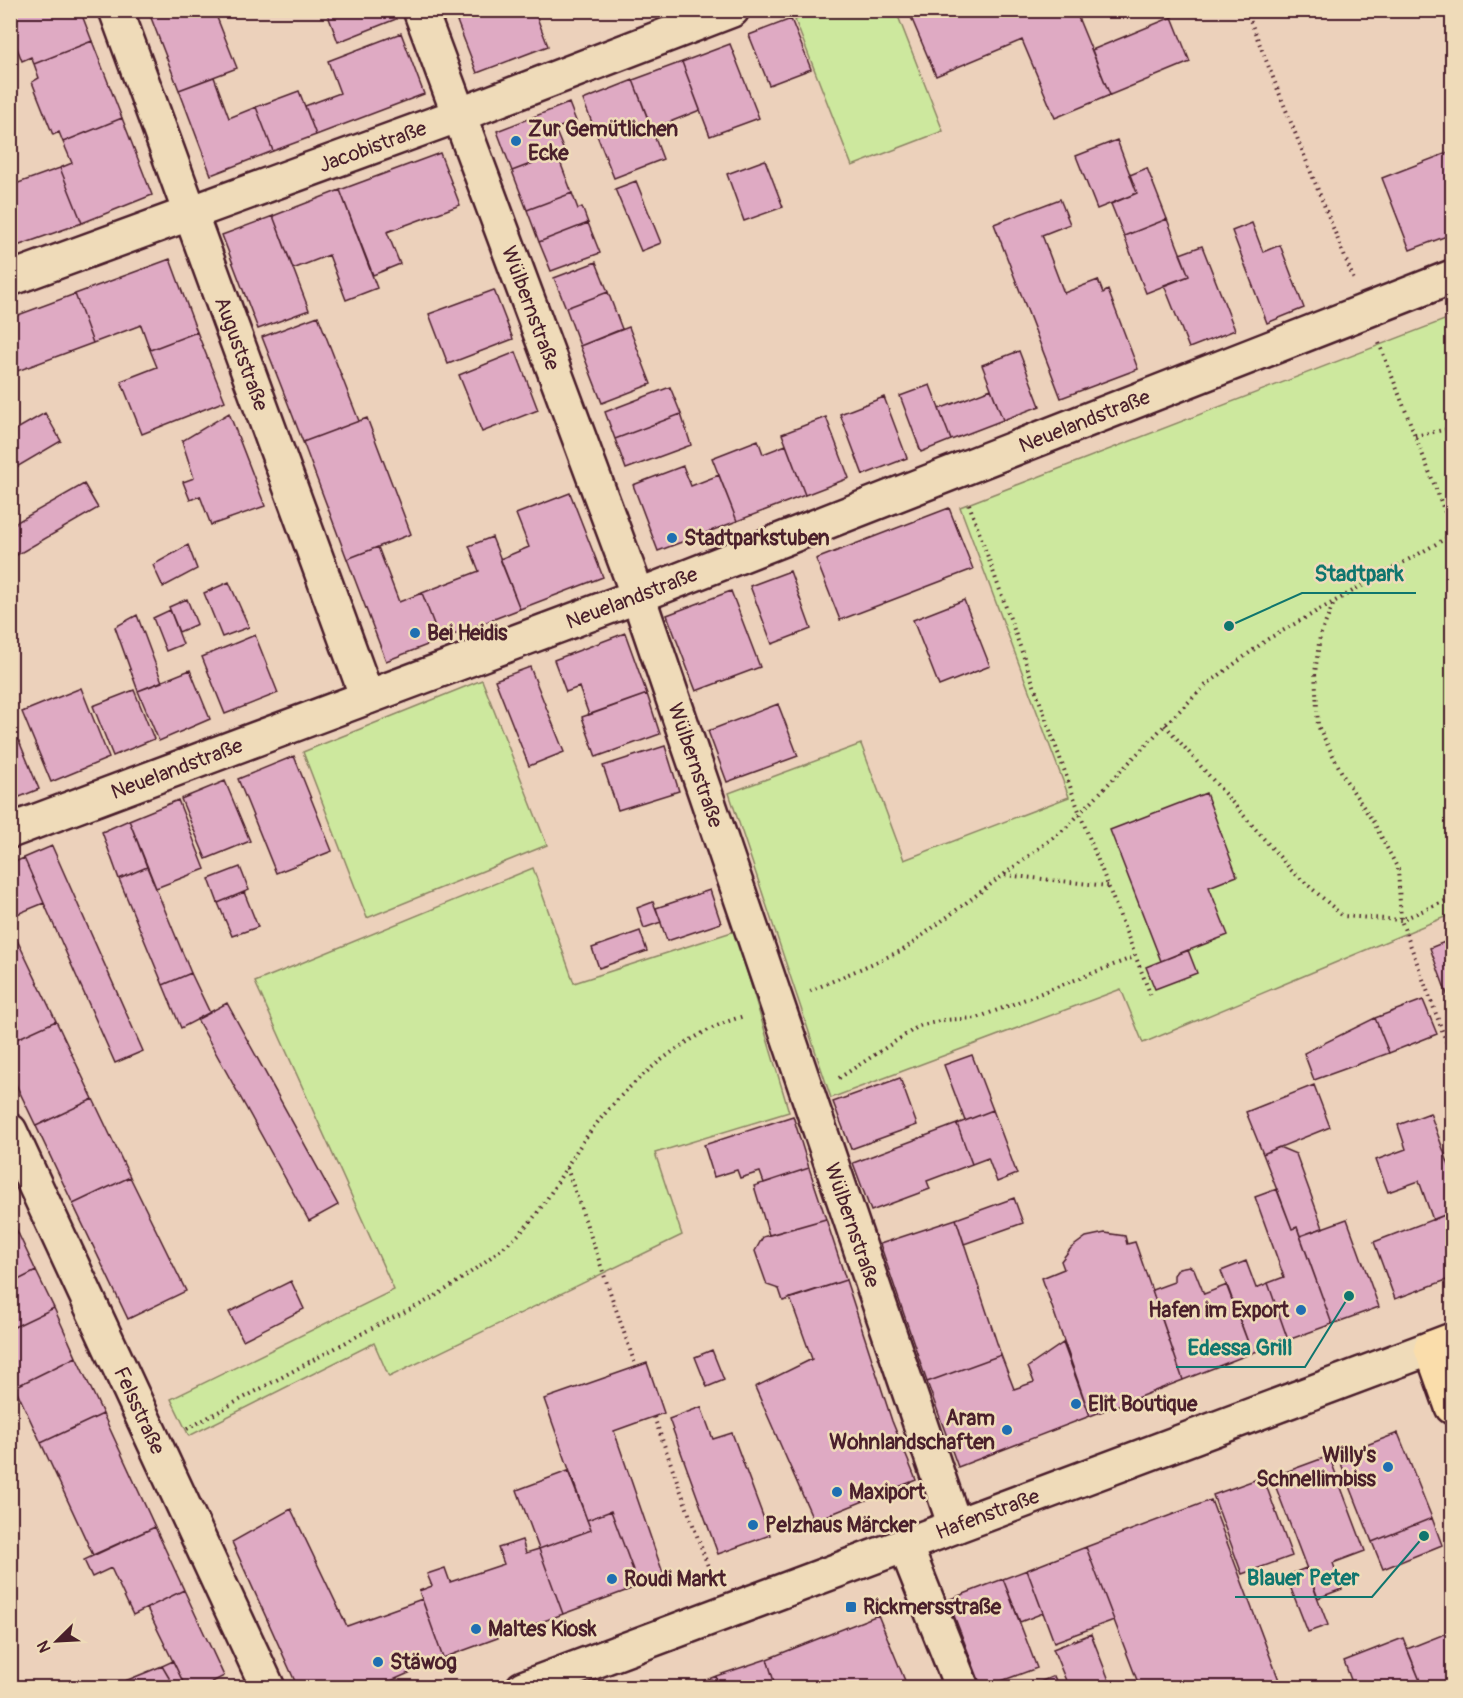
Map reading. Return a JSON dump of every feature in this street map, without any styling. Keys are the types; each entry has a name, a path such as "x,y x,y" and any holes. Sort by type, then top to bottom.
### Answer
{"main road":[{"path":"1442,1344 1452,1407"}],"street":[{"name":"Auguststraße","path":"116,10 367,697"},
{"name":"Wülbernstraße","path":"420,10 638,596 955,1526"},
{"name":"Jacobistraße","path":"10,279 459,115 732,10"},
{"name":"Neuelandstraße","path":"10,831 638,596 1452,277"},
{"name":"Felsstraße","path":"10,1131 268,1688"},
{"name":"Hafenstraße","path":"523,1688 1442,1344"},
{"path":"905,1545 962,1688"}],"path":[{"path":"1246,10 1452,530"},
{"path":"1415,436 1452,428"},
{"path":"957,470 1076,803 1151,996"},
{"path":"1333,604 1320,636 1315,673 1318,726 1345,779 1374,823 1398,869 1401,920 1452,1056"},
{"path":"1166,724 1292,870 1343,916 1401,920 1452,898"},
{"path":"1004,875 1108,886"},
{"path":"810,1100 871,1056 919,1026 944,1020 977,1018 1134,957"},
{"path":"567,1168 636,1367"},
{"path":"654,1417 724,1612"}],"green space":[{"path":"820,10 896,11 943,131 852,166 795,20"},
{"path":"1452,317 1452,914 1143,1043 1121,989 831,1098 729,793 861,744 904,860 1069,797 960,507"},
{"path":"482,680 547,845 367,918 303,752"},
{"path":"533,868 574,983 735,931 789,1112 655,1153 682,1235 389,1377 374,1343 189,1436 171,1399 394,1290 255,982"}],"building":[{"path":"10,10 80,10 92,41 34,64 31,57 22,61 10,30"},
{"path":"148,10 214,10 237,68 179,90"},
{"path":"326,10 392,10 396,19 338,42"},
{"path":"484,10 497,10 499,16 514,10 534,10 548,46 477,73 457,21"},
{"path":"908,10 1075,10 1110,95 1055,118 1022,40 936,76"},
{"path":"1172,17 1190,62 1110,95 1092,50"},
{"path":"791,19 811,69 769,85 749,35"},
{"path":"401,33 424,94 316,135 305,106 340,93 328,61"},
{"path":"92,41 122,118 63,142 59,132 53,135 32,82 39,78 34,64"},
{"path":"730,44 759,118 710,136 682,62"},
{"path":"682,62 700,110 652,129 633,80"},
{"path":"214,77 229,118 256,107 273,151 211,175 179,90"},
{"path":"633,80 663,159 614,178 583,100"},
{"path":"299,91 316,135 273,151 256,107"},
{"path":"569,103 576,121 555,129 564,151 512,171 497,131"},
{"path":"122,118 152,195 82,223 60,168 72,163 63,142"},
{"path":"1117,140 1137,193 1097,209 1076,156"},
{"path":"1452,151 1452,234 1410,250 1382,178"},
{"path":"440,153 460,205 387,232 400,264 373,275 340,190"},
{"path":"557,154 572,193 527,210 512,171"},
{"path":"765,160 783,207 744,221 727,174"},
{"path":"60,168 82,223 17,246 10,234 10,186"},
{"path":"1147,168 1167,219 1124,236 1111,204 1137,193 1130,175"},
{"path":"636,181 661,243 641,251 615,189"},
{"path":"340,190 377,288 346,300 329,255 293,269 273,216"},
{"path":"572,193 578,209 582,207 588,223 539,242 527,210"},
{"path":"1060,199 1070,224 1042,235 1064,293 1098,280 1103,293 1108,290 1138,369 1061,398 994,224"},
{"path":"273,216 309,310 258,329 222,235"},
{"path":"1167,219 1189,276 1146,293 1124,236"},
{"path":"588,223 600,253 551,271 539,242"},
{"path":"1252,223 1263,252 1280,245 1304,308 1267,323 1232,231"},
{"path":"10,234 17,246 10,248"},
{"path":"1202,246 1235,330 1189,348 1164,285 1189,276 1180,254"},
{"path":"170,259 197,332 150,350 141,325 93,343 75,294"},
{"path":"596,262 608,292 566,308 554,278"},
{"path":"494,290 513,339 448,364 429,314"},
{"path":"608,292 622,329 580,346 566,308"},
{"path":"75,294 93,343 12,373 10,318"},
{"path":"318,316 359,421 303,442 262,337"},
{"path":"629,327 651,384 602,403 580,346"},
{"path":"197,332 225,401 142,434 121,381 157,367 150,350"},
{"path":"1019,351 1040,406 1003,420 982,365"},
{"path":"516,352 538,410 482,432 459,375"},
{"path":"930,385 951,440 921,452 900,396"},
{"path":"670,387 681,414 615,439 605,412"},
{"path":"991,389 1003,420 951,440 939,409"},
{"path":"884,397 907,458 863,475 840,414"},
{"path":"45,413 61,441 10,471 10,433"},
{"path":"229,413 265,506 211,525 200,496 190,500 183,482 194,478 182,441"},
{"path":"681,414 691,445 626,469 615,439"},
{"path":"826,417 849,478 805,495 782,434"},
{"path":"367,418 411,534 347,559 303,442"},
{"path":"758,440 763,454 786,445 805,495 737,521 712,458"},
{"path":"683,466 691,486 719,475 737,521 658,551 633,485"},
{"path":"84,484 98,508 10,559 10,526"},
{"path":"570,493 603,577 520,609 500,559 529,547 516,514"},
{"path":"949,508 973,569 840,620 816,559"},
{"path":"492,537 520,609 440,640 422,593 479,571 469,546"},
{"path":"188,545 197,569 163,587 153,565"},
{"path":"378,547 399,602 422,593 440,640 386,661 347,559"},
{"path":"790,571 811,629 772,644 750,586"},
{"path":"229,582 249,627 222,637 204,593"},
{"path":"731,591 760,667 696,691 667,615"},
{"path":"187,599 197,624 179,632 169,607"},
{"path":"964,600 990,666 939,686 913,620"},
{"path":"170,610 183,644 166,651 153,618"},
{"path":"137,615 162,682 138,691 115,627"},
{"path":"625,633 647,694 589,715 579,687 566,692 554,660"},
{"path":"255,635 278,693 225,714 202,657"},
{"path":"530,667 564,752 529,766 495,680"},
{"path":"190,670 210,719 159,741 138,691"},
{"path":"81,688 109,758 51,782 22,712"},
{"path":"134,690 154,739 113,756 93,706"},
{"path":"647,694 660,734 596,757 582,717"},
{"path":"778,704 798,756 727,782 708,731"},
{"path":"19,741 39,789 10,801 10,744"},
{"path":"665,746 679,791 618,810 603,766"},
{"path":"294,756 332,851 276,873 238,779"},
{"path":"225,781 250,841 206,859 181,799"},
{"path":"1206,793 1237,876 1209,887 1228,935 1161,961 1110,830"},
{"path":"178,800 205,869 156,888 129,820"},
{"path":"129,820 147,867 119,879 102,832"},
{"path":"52,846 143,1051 115,1063 24,858"},
{"path":"24,858 44,903 10,917 10,864"},
{"path":"147,867 191,973 163,985 119,879"},
{"path":"240,867 249,890 218,903 209,879"},
{"path":"710,890 721,923 667,941 656,908"},
{"path":"244,892 258,927 232,936 218,903"},
{"path":"653,902 661,922 644,928 637,908"},
{"path":"10,926 18,942 10,945"},
{"path":"640,931 647,951 599,968 592,948"},
{"path":"1452,939 1452,1008 1430,948"},
{"path":"18,942 56,1021 10,1042 10,945"},
{"path":"1188,950 1197,973 1155,989 1146,967"},
{"path":"191,973 210,1013 181,1028 163,985"},
{"path":"1423,1000 1437,1034 1389,1053 1375,1018"},
{"path":"227,1003 338,1205 309,1221 197,1019"},
{"path":"1375,1018 1389,1053 1314,1080 1304,1053"},
{"path":"56,1021 93,1099 36,1126 10,1072 10,1042"},
{"path":"972,1055 993,1110 965,1121 944,1065"},
{"path":"900,1078 917,1125 851,1149 833,1102"},
{"path":"1314,1085 1330,1127 1263,1154 1246,1112"},
{"path":"93,1099 130,1177 73,1204 36,1126"},
{"path":"993,1110 1017,1174 997,1182 988,1158 972,1164 957,1124"},
{"path":"1430,1113 1452,1174 1452,1212 1433,1220 1419,1181 1388,1192 1376,1160 1406,1149 1398,1125"},
{"path":"793,1116 809,1168 764,1183 760,1172 740,1178 737,1170 714,1177 704,1145"},
{"path":"957,1124 972,1164 927,1181 930,1189 871,1211 853,1163"},
{"path":"1279,1147 1296,1154 1323,1228 1300,1236 1297,1227 1292,1229 1263,1154"},
{"path":"809,1168 826,1219 769,1235 754,1186"},
{"path":"130,1177 186,1291 128,1319 73,1204"},
{"path":"1277,1189 1292,1229 1297,1227 1332,1324 1288,1340 1268,1283 1284,1277 1255,1197"},
{"path":"1014,1198 1023,1223 964,1244 956,1219"},
{"path":"1452,1212 1452,1278 1395,1299 1374,1242"},
{"path":"10,1216 36,1271 10,1284"},
{"path":"826,1219 846,1280 783,1301 779,1289 767,1285 755,1251 763,1237"},
{"path":"956,1219 1001,1355 927,1382 880,1244"},
{"path":"1347,1219 1379,1307 1332,1324 1300,1236"},
{"path":"1105,1233 1125,1236 1127,1244 1135,1242 1183,1380 1090,1416 1042,1278 1064,1269 1061,1261 1071,1248 1086,1237"},
{"path":"1246,1261 1256,1288 1268,1283 1288,1340 1252,1353 1221,1271"},
{"path":"1189,1266 1194,1269 1204,1294 1227,1285 1252,1353 1183,1380 1152,1290 1174,1282 1174,1275 1179,1268"},
{"path":"36,1271 54,1308 10,1329 10,1284"},
{"path":"846,1280 892,1421 916,1480 814,1521 755,1387 812,1359 790,1298"},
{"path":"291,1281 304,1309 243,1340 229,1312"},
{"path":"54,1308 76,1357 15,1387 10,1378 10,1329"},
{"path":"1063,1343 1090,1416 958,1467 927,1382 1001,1355 1014,1389 1034,1382 1028,1367"},
{"path":"712,1350 724,1380 707,1387 695,1357"},
{"path":"76,1357 103,1414 41,1443 15,1387"},
{"path":"647,1363 664,1413 614,1431 664,1576 639,1586 611,1511 587,1520 544,1399"},
{"path":"701,1407 713,1439 732,1433 770,1535 718,1554 669,1419"},
{"path":"103,1414 155,1527 93,1555 41,1443"},
{"path":"1398,1433 1432,1518 1372,1542 1338,1456"},
{"path":"1329,1456 1365,1551 1333,1563 1342,1589 1318,1598 1272,1477"},
{"path":"568,1471 591,1530 539,1549 517,1490"},
{"path":"1263,1477 1292,1556 1242,1574 1213,1495"},
{"path":"1211,1500 1282,1688 1140,1688 1086,1547"},
{"path":"291,1509 347,1626 422,1599 443,1658 375,1688 298,1688 232,1542"},
{"path":"611,1511 639,1586 563,1614 539,1549 591,1530 587,1520"},
{"path":"1432,1518 1442,1545 1383,1569 1372,1542"},
{"path":"155,1527 184,1590 133,1615 111,1568 92,1577 84,1560"},
{"path":"522,1540 526,1553 539,1549 563,1614 443,1658 419,1591 432,1586 427,1574 445,1568 450,1582 504,1564 498,1548"},
{"path":"1086,1547 1114,1620 1054,1642 1027,1570"},
{"path":"1306,1568 1328,1625 1308,1632 1286,1576"},
{"path":"1027,1570 1043,1613 1020,1622 1003,1579"},
{"path":"1003,1579 1037,1668 982,1688 948,1600"},
{"path":"184,1590 224,1676 201,1688 186,1688 147,1608"},
{"path":"878,1615 908,1688 776,1688 767,1659"},
{"path":"1452,1631 1452,1684 1444,1688 1423,1688 1407,1649"},
{"path":"1091,1634 1112,1688 1069,1688 1053,1649"},
{"path":"1403,1638 1423,1688 1354,1688 1344,1661"},
{"path":"767,1659 776,1688 719,1688 716,1676"},
{"path":"173,1661 186,1688 175,1688 162,1666"},
{"path":"162,1666 175,1688 108,1688"},
{"path":"716,1676 719,1688 686,1688"},
{"path":"1054,1676 1059,1688 1026,1688"}],"place":[{"name":"Zur Gemütlichen Ecke","path":"516,141"},
{"name":"Stadtparkstuben","path":"672,538"},
{"name":"Stadtpark","path":"1229,626"},
{"name":"Bei Heidis","path":"415,633"},
{"name":"Edessa Grill","path":"1349,1296"},
{"name":"Hafen im Export","path":"1301,1310"},
{"name":"Elit Boutique","path":"1076,1404"},
{"name":"Aram Wohnlandschaften","path":"1007,1430"},
{"name":"Willy's Schnellimbiss","path":"1388,1467"},
{"name":"Maxiport","path":"837,1492"},
{"name":"Pelzhaus Märcker","path":"753,1525"},
{"name":"Blauer Peter","path":"1424,1536"},
{"name":"Roudi Markt","path":"612,1579"},
{"name":"Rickmersstraße","path":"851,1607"},
{"name":"Maltes Kiosk","path":"476,1629"},
{"name":"Stäwog","path":"378,1662"}]}
